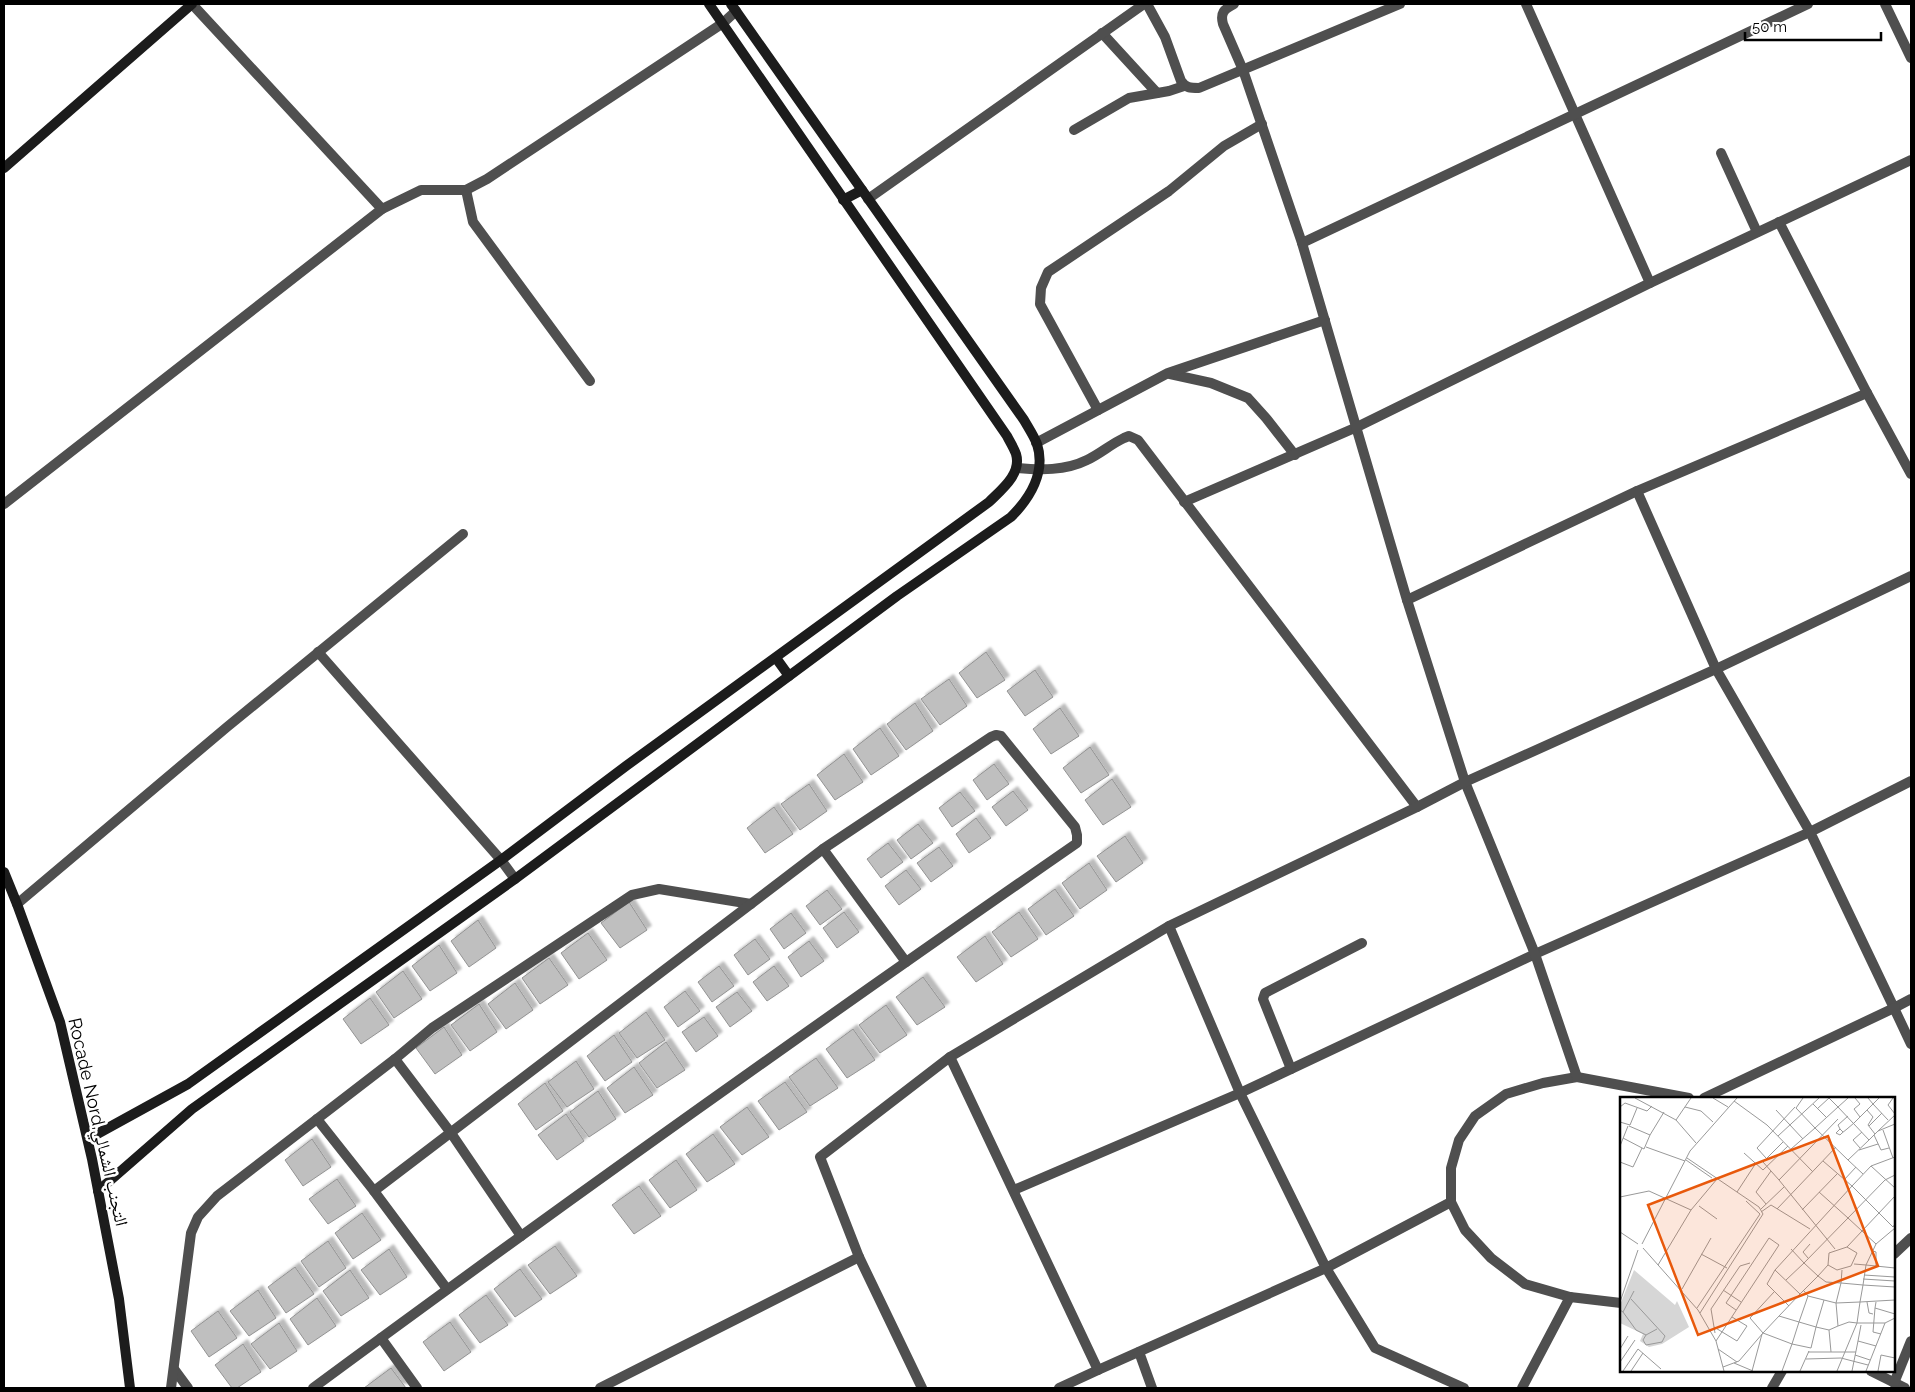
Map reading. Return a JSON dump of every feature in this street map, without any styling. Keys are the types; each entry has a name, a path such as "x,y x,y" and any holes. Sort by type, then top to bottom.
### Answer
{"street":[{"path":"4,168 192,4 382,209"},
{"path":"88,1139 188,1084 501,860 917,552 989,502 1007,485 1017,468 1016,455 1007,436 709,4"},
{"path":"868,198 1145,4 1165,38 1184,86"},
{"path":"1234,4 1223,12 1221,17 1244,70 1302,243 1407,600 1465,782 1535,954 1577,1078"},
{"path":"1074,130 1129,98 1184,86 1199,88 1400,4"},
{"path":"1526,4 1650,284"},
{"path":"1302,243 1808,4"},
{"path":"1885,4 1911,58"},
{"path":"4,504 382,209 421,190 466,190 488,178 723,23 734,7 1024,420 1036,443 1040,458 1032,491 1022,506 1011,517 897,596 515,879 192,1110 98,1191"},
{"path":"1102,33 1157,93"},
{"path":"1098,410 1040,304 1041,288 1048,272 1169,190 1224,146 1262,124"},
{"path":"1721,152 1757,232"},
{"path":"1184,502 1357,427 1757,232 1911,160"},
{"path":"466,190 473,222 590,381"},
{"path":"843,200 862,190"},
{"path":"1779,222 1867,393 1910,471"},
{"path":"1036,443 1168,373 1325,320"},
{"path":"1168,373 1211,382 1248,398 1296,455"},
{"path":"1407,600 1637,491 1867,393"},
{"path":"1017,468 1038,470 1062,468 1086,461 1111,444 1129,436 1138,440 1417,807"},
{"path":"1637,491 1716,669 1810,832 1911,1044"},
{"path":"17,904 318,652 463,534"},
{"path":"922,1388 859,1257 820,1157 950,1057 1170,926 1465,782 1716,669 1911,576"},
{"path":"318,652 501,860 515,879"},
{"path":"776,658 789,676"},
{"path":"313,1388 521,1236 906,962 1077,843 1075,827 1001,736 991,737 823,849 374,1191"},
{"path":"1014,1190 1240,1093 1535,954 1810,832 1911,781"},
{"path":"823,849 906,962"},
{"name":"Rocade Nord,التجنب الشمالي","path":"4,872 60,1022 88,1139 119,1299 130,1388"},
{"path":"171,1388 191,1233 198,1217 217,1196 317,1120 432,1028 632,895 659,889 750,904"},
{"path":"1170,926 1240,1093 1326,1268 1375,1348 1464,1388"},
{"path":"1292,1069 1263,999 1265,993 1362,943"},
{"path":"1706,1097 1911,1000"},
{"path":"950,1057 1098,1370"},
{"path":"395,1059 451,1133 521,1236"},
{"path":"1620,1303 1570,1297 1525,1284 1491,1258 1465,1230 1451,1202 1451,1168 1459,1140 1475,1116 1506,1094 1543,1083 1577,1078 1682,1097"},
{"path":"317,1120 374,1191 447,1289"},
{"path":"1059,1388 1326,1268 1451,1202"},
{"path":"1895,1253 1911,1238"},
{"path":"600,1388 859,1257"},
{"path":"1522,1388 1570,1297"},
{"path":"381,1338 417,1388"},
{"path":"1894,1382 1911,1341"},
{"path":"1139,1352 1152,1388"},
{"path":"174,1368 188,1388"},
{"path":"1772,1388 1781,1372"},
{"path":"1873,1372 1906,1388"}],"building":[{"path":"986,652 1005,680 977,698 959,673"},
{"path":"1035,670 1053,697 1025,716 1007,691"},
{"path":"949,679 967,706 940,725 921,699"},
{"path":"915,703 933,731 906,750 887,724"},
{"path":"1060,708 1079,736 1051,754 1033,729"},
{"path":"880,728 899,756 871,775 853,749"},
{"path":"1090,747 1109,775 1081,793 1063,768"},
{"path":"844,754 863,782 835,800 817,775"},
{"path":"994,764 1009,784 987,800 973,780"},
{"path":"1112,779 1131,807 1103,825 1085,800"},
{"path":"809,784 827,811 800,830 781,804"},
{"path":"1013,791 1028,810 1006,826 992,807"},
{"path":"960,792 975,811 952,827 939,808"},
{"path":"774,807 793,834 765,853 747,828"},
{"path":"976,818 991,838 969,853 956,834"},
{"path":"918,824 933,843 911,859 897,840"},
{"path":"1125,836 1143,863 1116,882 1097,856"},
{"path":"888,843 903,862 881,878 867,859"},
{"path":"939,847 953,866 931,882 917,863"},
{"path":"1089,863 1107,890 1080,909 1062,883"},
{"path":"906,870 921,889 899,905 885,886"},
{"path":"1055,889 1074,916 1046,935 1028,909"},
{"path":"827,890 842,909 820,925 806,906"},
{"path":"629,902 647,930 620,948 601,923"},
{"path":"844,912 859,932 837,948 823,928"},
{"path":"1019,912 1038,939 1011,957 992,932"},
{"path":"791,913 806,933 784,949 770,929"},
{"path":"478,920 496,948 469,967 451,941"},
{"path":"588,933 607,960 579,979 561,953"},
{"path":"985,936 1003,964 976,982 957,957"},
{"path":"755,939 770,959 748,975 734,955"},
{"path":"809,941 824,961 801,977 788,957"},
{"path":"439,945 457,973 430,991 412,966"},
{"path":"549,958 568,985 540,1004 522,978"},
{"path":"719,966 734,986 712,1002 698,982"},
{"path":"774,966 789,986 767,1001 753,982"},
{"path":"403,971 422,999 394,1018 376,992"},
{"path":"923,977 945,1007 917,1025 896,997"},
{"path":"515,983 533,1010 506,1029 488,1004"},
{"path":"685,991 700,1011 678,1027 664,1007"},
{"path":"737,992 752,1011 730,1027 716,1007"},
{"path":"370,998 389,1025 361,1044 343,1019"},
{"path":"479,1004 497,1032 470,1051 451,1025"},
{"path":"886,1005 907,1035 880,1053 859,1025"},
{"path":"646,1012 665,1040 637,1058 619,1033"},
{"path":"704,1017 718,1036 696,1052 682,1032"},
{"path":"444,1027 462,1055 435,1074 416,1048"},
{"path":"853,1029 875,1060 847,1078 826,1049"},
{"path":"614,1035 632,1062 605,1081 587,1056"},
{"path":"666,1042 685,1070 657,1088 639,1063"},
{"path":"816,1058 838,1088 810,1106 789,1077"},
{"path":"576,1061 594,1089 567,1107 548,1082"},
{"path":"634,1067 653,1095 625,1113 607,1088"},
{"path":"785,1082 807,1112 779,1130 758,1101"},
{"path":"545,1083 563,1111 536,1130 518,1104"},
{"path":"598,1091 616,1119 589,1137 570,1112"},
{"path":"747,1107 769,1137 742,1155 720,1127"},
{"path":"566,1114 584,1141 557,1160 538,1135"},
{"path":"713,1134 735,1164 707,1182 686,1154"},
{"path":"312,1139 331,1167 303,1186 285,1160"},
{"path":"676,1160 697,1190 670,1208 649,1180"},
{"path":"337,1179 356,1206 328,1224 309,1199"},
{"path":"639,1186 661,1216 634,1234 612,1205"},
{"path":"362,1213 381,1240 353,1259 335,1233"},
{"path":"328,1241 346,1268 319,1287 301,1261"},
{"path":"555,1246 577,1276 550,1294 528,1265"},
{"path":"389,1249 407,1277 380,1295 361,1270"},
{"path":"295,1267 314,1294 286,1313 268,1287"},
{"path":"520,1269 542,1299 515,1317 494,1289"},
{"path":"350,1270 369,1298 341,1316 323,1291"},
{"path":"258,1290 276,1318 249,1336 230,1311"},
{"path":"486,1295 508,1325 480,1343 459,1315"},
{"path":"317,1298 336,1326 308,1345 290,1319"},
{"path":"218,1311 237,1338 209,1357 191,1331"},
{"path":"450,1322 471,1352 444,1371 423,1342"},
{"path":"279,1323 297,1351 270,1369 251,1344"},
{"path":"243,1344 261,1372 237,1388 232,1388 215,1365"},
{"path":"391,1368 406,1388 364,1388"}]}
